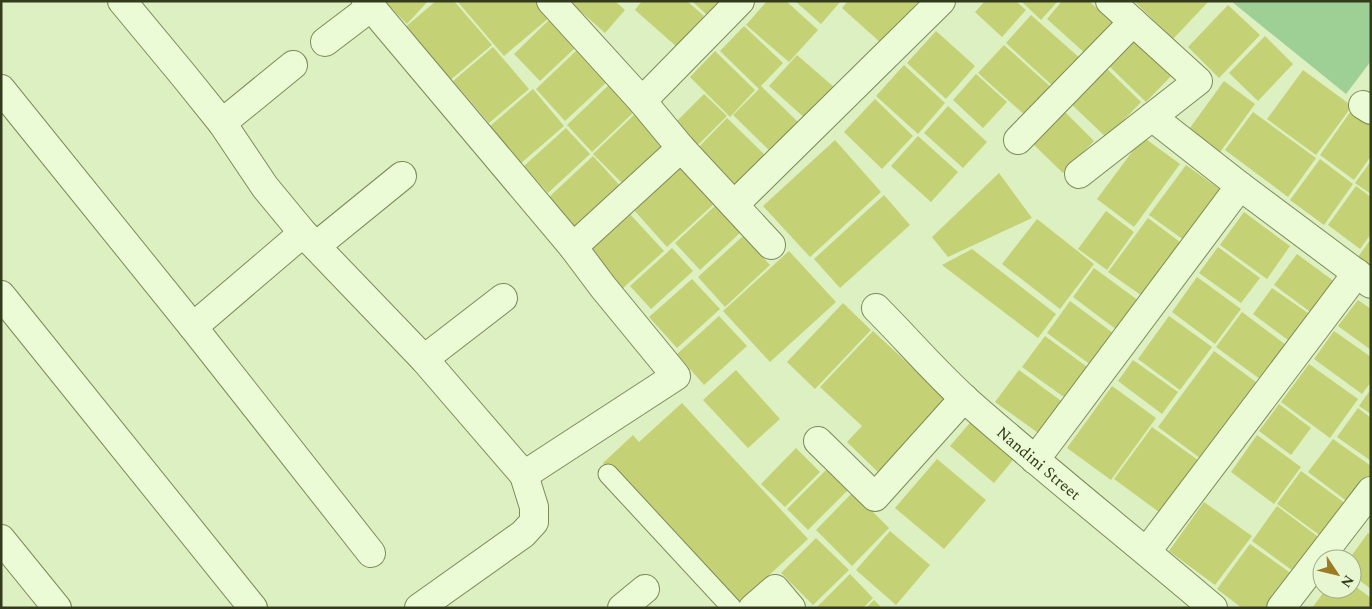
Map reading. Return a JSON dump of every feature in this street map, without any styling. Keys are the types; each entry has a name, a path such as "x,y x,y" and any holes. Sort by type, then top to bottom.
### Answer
{"street":[{"path":"122,1 222,123 265,187 310,239 424,359 524,475 534,507 534,522 523,534 419,608"},
{"path":"551,1 771,246"},
{"path":"642,101 740,1"},
{"path":"734,205 941,1"},
{"path":"1079,174 1198,81 1110,1"},
{"path":"325,42 369,4 573,247 603,287 676,376 524,475"},
{"path":"1018,140 1133,22"},
{"path":"222,123 294,64"},
{"path":"1,89 193,327 371,553"},
{"path":"1147,551 1364,278 1240,186 1152,117"},
{"path":"573,247 681,148"},
{"path":"193,327 310,239 402,176"},
{"path":"1035,460 1240,186"},
{"path":"1,295 253,608"},
{"path":"424,359 503,298"},
{"name":"Nandini Street","path":"876,308 964,398 1212,608"},
{"path":"818,442 875,498 964,398"},
{"path":"1281,608 1371,491"},
{"path":"1,539 58,608"},
{"path":"622,608 644,589"},
{"path":"753,608 775,590 791,608"}],"lane":[{"path":"608,474 734,608 741,604 744,608"}],"green space":[{"path":"1231,1 1371,1 1371,61 1346,94"}],"building":[{"path":"384,1 428,1 407,24"},
{"path":"436,1 454,1 492,45 448,82 403,29"},
{"path":"457,1 537,1 550,17 504,56"},
{"path":"569,1 615,1 625,10 605,33"},
{"path":"642,1 687,1 704,16 677,47 635,10"},
{"path":"692,1 720,1 708,16"},
{"path":"767,1 786,1 818,30 789,62 746,25"},
{"path":"795,1 841,1 821,24"},
{"path":"848,1 919,1 881,43 842,8"},
{"path":"985,1 1016,1 1026,10 1002,37 975,12"},
{"path":"1021,1 1058,1 1041,20"},
{"path":"1062,1 1089,1 1115,25 1087,55 1047,19"},
{"path":"1134,1 1209,1 1173,39"},
{"path":"1228,5 1260,35 1219,78 1188,47"},
{"path":"1031,15 1081,59 1055,88 1006,43"},
{"path":"549,20 576,47 540,81 514,54"},
{"path":"744,26 783,63 761,86 799,123 771,152 733,115 759,89 720,51"},
{"path":"936,31 975,66 946,99 907,63"},
{"path":"1137,35 1175,72 1146,102 1108,65"},
{"path":"1265,36 1293,64 1258,101 1229,73"},
{"path":"1004,45 1052,88 1027,117 978,73"},
{"path":"493,47 529,89 489,123 453,81"},
{"path":"578,49 608,81 565,121 536,89"},
{"path":"715,51 755,90 730,117 690,77"},
{"path":"797,55 835,88 807,120 769,86"},
{"path":"904,65 945,103 918,134 876,96"},
{"path":"1104,66 1141,102 1107,138 1069,102"},
{"path":"1303,70 1352,106 1316,155 1267,119"},
{"path":"976,74 1007,102 983,128 953,100"},
{"path":"1224,81 1255,104 1218,155 1187,132"},
{"path":"611,83 636,110 592,152 567,125"},
{"path":"533,89 564,126 520,164 489,127"},
{"path":"704,94 727,116 698,145 675,123"},
{"path":"875,99 913,136 882,169 844,132"},
{"path":"1355,105 1371,117 1371,156 1354,180 1320,155"},
{"path":"948,106 987,142 963,168 924,133"},
{"path":"637,112 669,146 626,187 593,154"},
{"path":"1065,112 1094,141 1063,173 1033,144"},
{"path":"1253,112 1316,158 1288,197 1225,150"},
{"path":"727,118 767,157 735,190 695,151"},
{"path":"566,128 590,154 548,193 524,166"},
{"path":"918,136 958,172 931,202 891,166"},
{"path":"1143,137 1180,164 1134,227 1097,199"},
{"path":"835,140 881,192 810,257 763,206"},
{"path":"593,156 624,190 579,232 548,198"},
{"path":"1320,159 1353,184 1324,225 1290,200"},
{"path":"1371,161 1371,194 1355,183"},
{"path":"1186,165 1225,193 1188,243 1149,215"},
{"path":"681,166 715,203 667,247 633,209"},
{"path":"999,173 1032,218 948,257 932,237"},
{"path":"1356,186 1371,197 1371,234 1360,249 1328,225"},
{"path":"884,195 910,225 840,288 814,259"},
{"path":"716,205 741,232 700,270 675,243"},
{"path":"1106,211 1134,232 1107,270 1078,249"},
{"path":"628,212 664,251 622,289 586,251"},
{"path":"1244,212 1290,246 1267,279 1220,245"},
{"path":"1148,218 1184,245 1145,298 1108,272"},
{"path":"1037,219 1094,264 1060,309 1002,264"},
{"path":"743,236 770,265 725,307 698,277"},
{"path":"1371,239 1371,272 1355,261"},
{"path":"1218,247 1260,278 1241,303 1199,273"},
{"path":"672,248 693,271 651,309 630,286"},
{"path":"972,249 1056,314 1038,338 942,265"},
{"path":"789,251 836,302 770,362 723,311"},
{"path":"1297,254 1339,285 1317,317 1274,285"},
{"path":"1094,268 1139,301 1117,330 1073,297"},
{"path":"1197,277 1241,309 1215,344 1172,312"},
{"path":"692,279 720,309 677,348 649,317"},
{"path":"1272,288 1308,313 1288,340 1253,314"},
{"path":"1358,300 1371,309 1371,350 1338,326"},
{"path":"1070,301 1117,336 1095,368 1047,333"},
{"path":"843,303 871,330 815,389 787,362"},
{"path":"1242,312 1286,345 1260,379 1216,347"},
{"path":"719,316 747,346 704,385 677,354"},
{"path":"1169,316 1212,347 1180,390 1138,359"},
{"path":"873,331 915,370 918,367 952,400 881,475 847,442 862,426 820,387"},
{"path":"1334,331 1371,357 1371,382 1362,394 1314,359"},
{"path":"1045,336 1090,369 1068,400 1022,367"},
{"path":"1214,351 1260,385 1204,461 1158,427"},
{"path":"1133,360 1178,392 1162,414 1118,381"},
{"path":"1309,364 1358,399 1330,438 1281,402"},
{"path":"736,370 780,419 748,448 703,400"},
{"path":"1019,370 1064,403 1041,435 995,402"},
{"path":"1112,386 1156,418 1111,480 1067,448"},
{"path":"1371,389 1371,414 1359,406"},
{"path":"682,403 808,539 736,606 603,463 633,435 639,442"},
{"path":"1279,404 1311,428 1291,455 1259,431"},
{"path":"1358,408 1371,418 1371,461 1337,437"},
{"path":"974,418 1017,455 994,483 950,446"},
{"path":"1152,427 1198,460 1159,512 1114,479"},
{"path":"1257,435 1301,467 1274,504 1231,472"},
{"path":"1333,439 1371,466 1371,478 1352,505 1308,472"},
{"path":"796,448 820,472 785,507 761,484"},
{"path":"937,459 986,500 944,549 895,508"},
{"path":"828,468 849,489 808,530 787,509"},
{"path":"1301,471 1349,506 1325,539 1277,504"},
{"path":"853,492 889,528 852,566 816,530"},
{"path":"1204,502 1252,536 1215,585 1169,551"},
{"path":"1277,506 1325,542 1320,549 1312,549 1312,560 1300,576 1252,541"},
{"path":"890,531 930,565 896,605 856,570"},
{"path":"1368,533 1371,535 1371,589 1362,582 1362,549 1356,549"},
{"path":"816,538 849,570 813,605 781,573"},
{"path":"1250,544 1292,574 1267,608 1242,608 1217,589"},
{"path":"850,574 873,598 863,608 816,608"},
{"path":"1362,591 1371,598 1371,608 1312,608 1319,599 1362,599"},
{"path":"874,600 882,608 866,608"}]}
